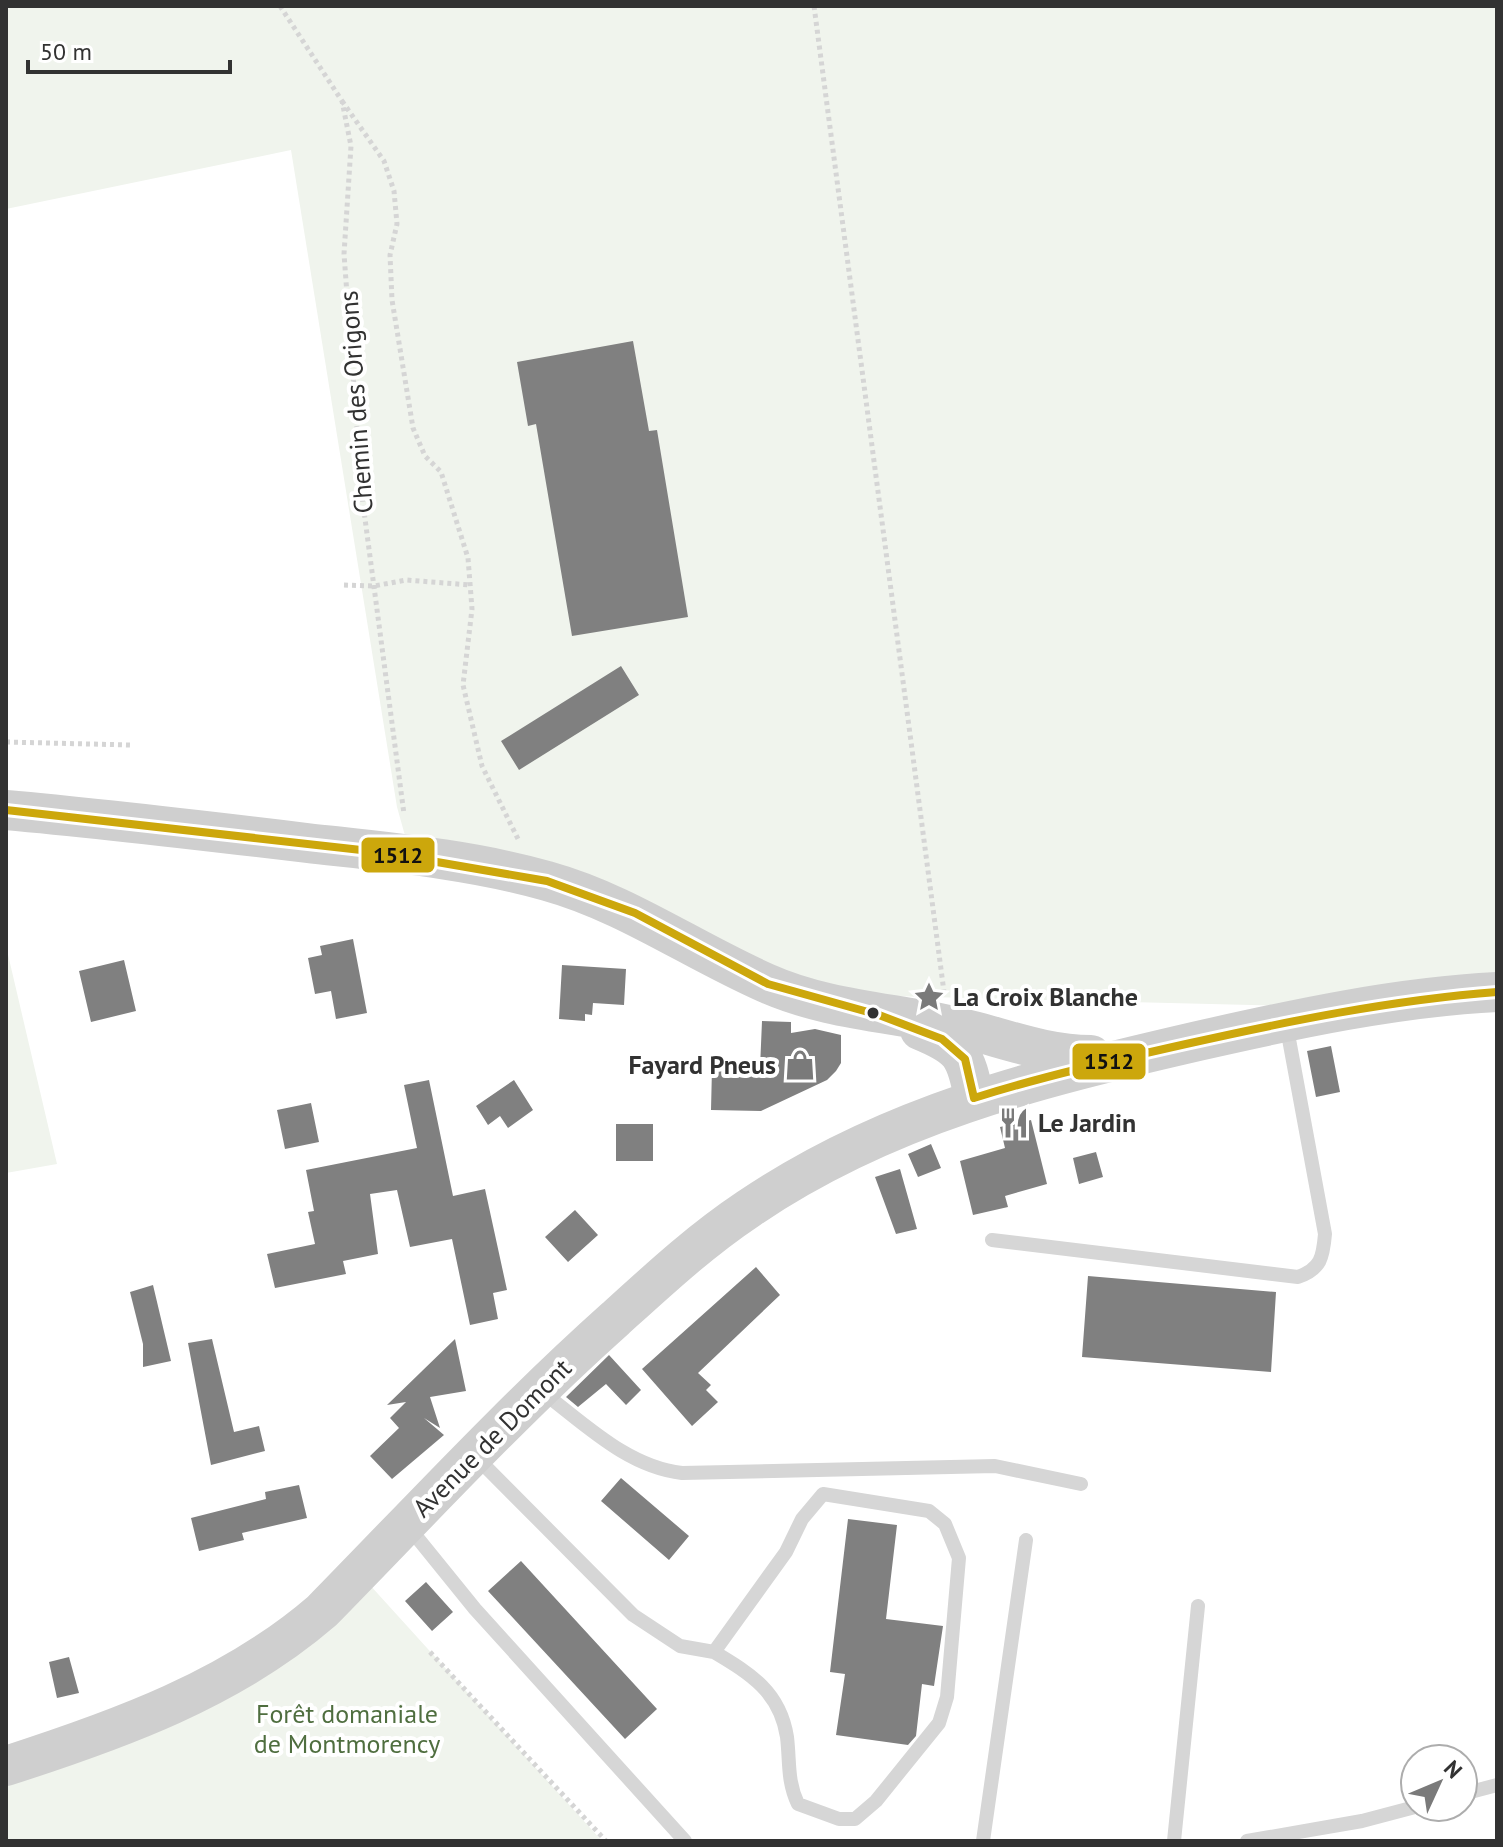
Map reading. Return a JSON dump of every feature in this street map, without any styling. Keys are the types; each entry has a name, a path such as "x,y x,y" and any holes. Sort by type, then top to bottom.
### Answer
{"main road":[{"path":"6,810 365,850 547,881 635,913 768,984 879,1015 957,1048 982,1096 1004,1082 1009,1070 1003,1049 986,1035"},
{"path":"879,1015 945,1024 1057,1053 1150,1052 1286,1023 1497,992"},
{"name":"Avenue de Domont","path":"6,1766 178,1702 239,1672 322,1611 538,1388 679,1261 747,1210 860,1146 982,1096 1069,1070 1150,1052"}],"lane":[{"path":"992,1240 1298,1277 1312,1272 1323,1259 1325,1234 1286,1023"},
{"path":"538,1388 625,1453 653,1470 682,1473 995,1466 1081,1484"},
{"path":"474,1455 633,1615 680,1646 714,1652 755,1676 777,1702 787,1737 789,1784 798,1804 839,1819 855,1819 876,1801 939,1723 947,1697 959,1558 945,1524 929,1511 823,1494 802,1519 786,1552 714,1652"},
{"path":"407,1524 475,1609 685,1841"},
{"path":"983,1841 1026,1540"},
{"path":"1174,1841 1198,1606"},
{"path":"1247,1841 1362,1821 1399,1811"}],"path":[{"name":"Chemin des Origons","path":"280,6 342,101 351,146 344,254 362,496 404,814"},
{"path":"814,6 944,967 945,1024"},
{"path":"342,101 384,161 394,191 397,224 390,255 392,300 407,374 413,428 425,456 441,472 468,558 472,609 463,685 482,766 515,836 547,881"},
{"path":"344,585 374,586 406,580 470,585"},
{"path":"6,742 131,745"},
{"path":"430,1652 606,1841"}],"green space":[{"path":"6,6 1497,6 1497,993 1370,1008 850,995 411,857 397,807 291,150 6,209"},
{"path":"6,946 57,1164 6,1173"},
{"name":"Forêt domaniale de Montmorency","path":"359,1573 602,1841 6,1841 6,1765 239,1672"}],"building":[{"path":"633,341 649,431 657,430 688,617 572,636 536,424 528,426 517,362"},
{"path":"621,666 639,695 519,770 501,741"},
{"path":"353,939 367,1013 336,1019 331,991 315,994 308,958 322,955 320,946"},
{"path":"124,960 136,1011 91,1022 79,971"},
{"path":"562,965 626,969 624,1005 593,1003 592,1015 585,1014 585,1021 559,1019"},
{"name":"Fayard Pneus","path":"762,1021 791,1022 791,1033 815,1029 841,1035 841,1063 827,1080 761,1111 711,1110 712,1068 760,1068"},
{"path":"1331,1046 1340,1092 1316,1097 1307,1051"},
{"path":"429,1080 453,1196 485,1189 507,1290 493,1293 498,1319 470,1325 452,1239 410,1247 397,1190 370,1194 378,1254 343,1261 346,1274 275,1288 267,1254 315,1244 308,1212 314,1211 306,1170 417,1148 404,1085"},
{"path":"514,1080 533,1110 508,1128 500,1116 488,1125 476,1106"},
{"path":"311,1103 319,1142 285,1149 277,1110"},
{"path":"1031,1120 1047,1184 1005,1196 1008,1207 973,1215 960,1161 1005,1148 1000,1127"},
{"path":"616,1124 653,1124 653,1161 616,1161"},
{"path":"931,1144 941,1168 918,1177 908,1154"},
{"path":"1096,1152 1103,1177 1079,1184 1073,1158"},
{"path":"900,1169 917,1229 896,1234 875,1177"},
{"path":"575,1210 598,1235 568,1262 545,1237"},
{"path":"756,1267 780,1295 698,1373 711,1385 706,1390 718,1402 692,1426 642,1369"},
{"path":"1088,1276 1276,1292 1271,1372 1082,1357"},
{"path":"153,1285 171,1361 143,1367 143,1344 130,1292"},
{"path":"212,1339 234,1432 259,1426 265,1451 211,1465 188,1343"},
{"path":"455,1339 466,1391 430,1397 440,1428 424,1418 444,1435 392,1479 370,1456 399,1428 390,1418 406,1402 387,1405"},
{"path":"609,1355 641,1390 626,1405 606,1384 578,1407 566,1397"},
{"path":"621,1478 689,1536 669,1560 601,1501"},
{"path":"299,1485 307,1518 242,1533 244,1540 199,1551 191,1518 266,1499 265,1492"},
{"path":"848,1519 897,1525 886,1619 943,1626 934,1686 922,1684 916,1736 908,1745 836,1735 845,1674 830,1672"},
{"path":"521,1561 657,1709 625,1739 488,1591"},
{"path":"426,1582 453,1612 432,1631 405,1601"},
{"path":"69,1657 79,1693 57,1698 49,1662"}],"transit line":[{"name":"1512","path":"6,810 379,852 547,881 635,913 768,984 879,1015 942,1039 965,1059 974,1098 1080,1069 1263,1027 1380,1006 1497,992"}],"place":[{"name":"La Croix Blanche","path":"929,997"},
{"name":"Fayard Pneus","path":"800,1065"},
{"name":"Le Jardin","path":"1014,1123"}]}
